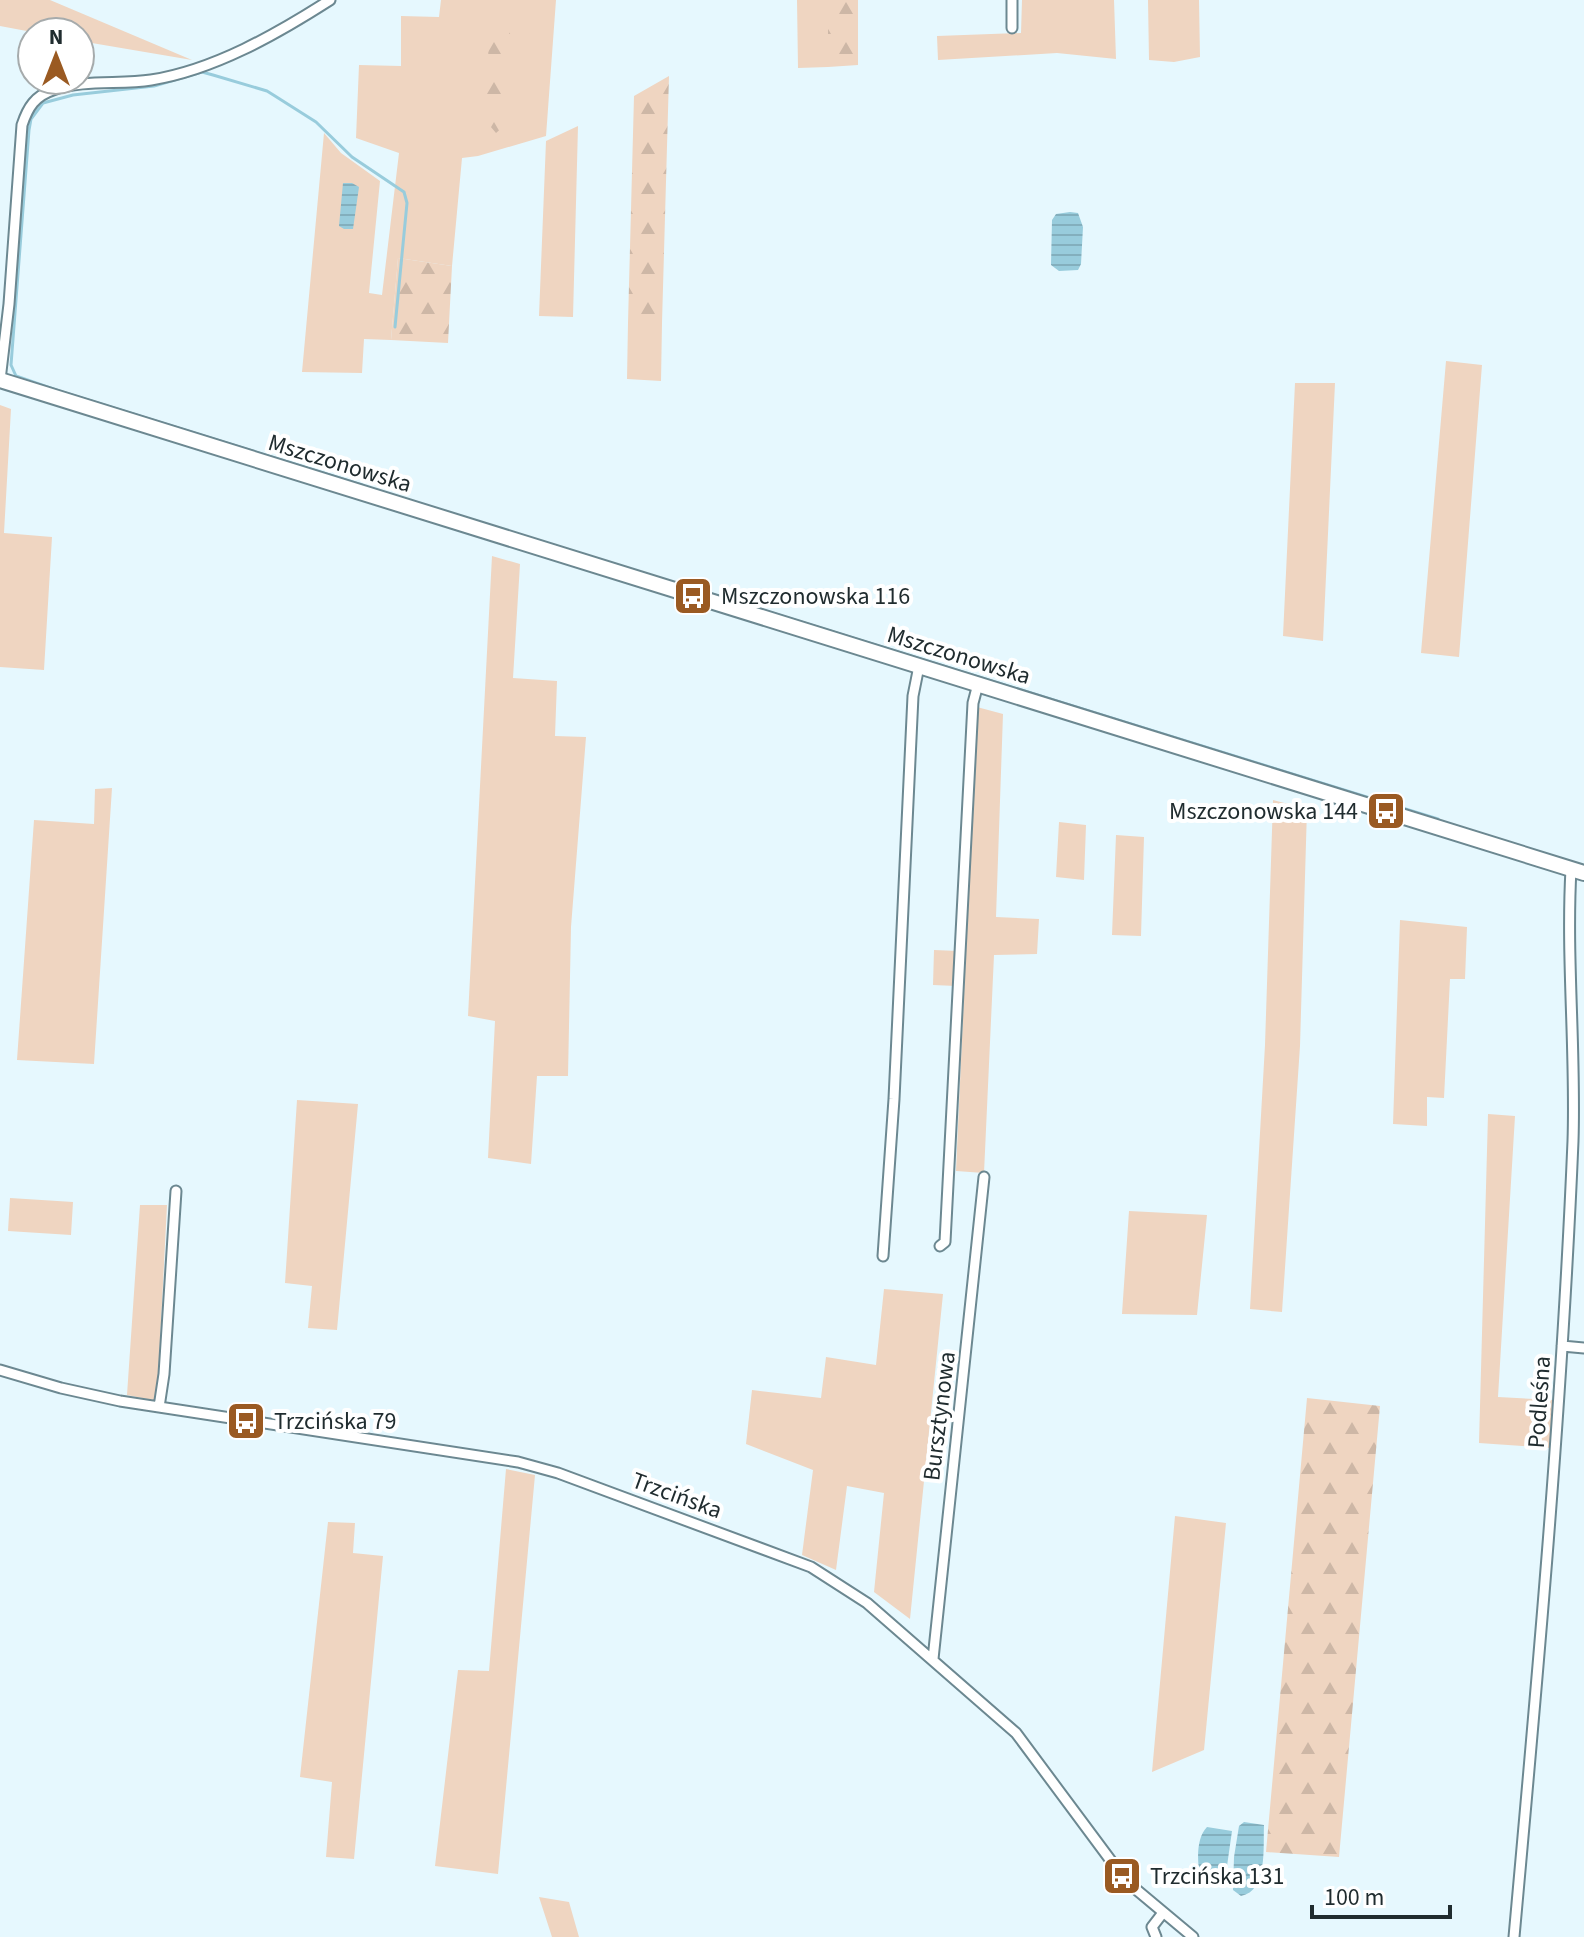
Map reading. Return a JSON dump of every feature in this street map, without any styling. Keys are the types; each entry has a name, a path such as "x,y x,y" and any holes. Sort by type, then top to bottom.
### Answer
{"main road":[{"name":"Mszczonowska","path":"0,380 1578,871"}],"street":[{"path":"0,380 9,304 22,125 29,107 54,90 152,80 188,70 272,36 330,0"},
{"path":"1012,0 1012,28"},
{"path":"883,1256 894,1099 913,696 919,666"},
{"path":"940,1246 945,1242 973,703 978,684"},
{"name":"Podleśna","path":"1514,1937 1551,1526 1562,1346 1573,1137 1578,871"},
{"name":"Bursztynowa","path":"933,1659 984,1177"},
{"path":"159,1407 165,1362 176,1191"},
{"path":"1562,1346 1584,1348"},
{"name":"Trzcińska","path":"0,1370 61,1388 159,1407 518,1462 558,1473 811,1567 867,1603 1016,1733 1126,1881 1193,1937"},
{"path":"1156,1937 1152,1927 1162,1914"}],"green space":[{"path":"0,0 50,0 88,16 16,16 16,29 0,26"},
{"path":"441,0 556,0 546,136 462,158 452,266 398,258 391,340 364,339 362,373 302,372 324,133 341,153 380,181 369,293 382,295 399,153 356,138 359,65 401,66 401,16 439,17"},
{"path":"797,0 828,0 828,67 798,68"},
{"path":"828,0 858,0 858,65 828,67"},
{"path":"1022,0 1114,0 1116,59 1057,53 938,60 937,36 1021,33"},
{"path":"1148,0 1199,0 1200,57 1174,62 1149,60"},
{"path":"505,16 511,37 504,126 496,133 485,120 490,18"},
{"path":"96,19 192,60 96,44"},
{"path":"669,76 662,323 628,323 634,96"},
{"path":"578,126 573,317 539,316 546,141"},
{"path":"398,258 452,266 448,343 391,340"},
{"path":"628,323 662,323 661,381 627,379"},
{"path":"1446,361 1482,365 1459,657 1421,653"},
{"path":"1295,383 1335,383 1323,641 1283,636"},
{"path":"0,405 11,409 4,533 52,537 44,670 0,667"},
{"path":"492,556 520,564 513,678 557,681 555,736 586,737 571,927 568,1076 537,1076 531,1164 488,1158 495,1021 468,1016"},
{"path":"977,707 1003,714 996,917 1039,919 1037,954 994,955 984,1173 956,1171"},
{"path":"112,788 94,1064 17,1060 34,820 94,824 95,789"},
{"path":"1273,800 1307,809 1300,1046 1282,1312 1250,1309 1265,1045"},
{"path":"1059,822 1086,825 1084,880 1056,877"},
{"path":"1116,835 1144,837 1141,936 1112,935"},
{"path":"1400,920 1467,927 1465,979 1450,979 1444,1098 1427,1097 1427,1126 1393,1124"},
{"path":"934,950 958,951 956,986 933,985"},
{"path":"297,1100 358,1104 337,1330 308,1328 312,1286 285,1283"},
{"path":"1488,1114 1515,1116 1498,1397 1553,1400 1550,1448 1479,1443"},
{"path":"10,1198 73,1202 71,1235 8,1231"},
{"path":"140,1205 167,1205 157,1401 127,1395"},
{"path":"1129,1211 1207,1215 1197,1315 1122,1314"},
{"path":"884,1289 943,1294 910,1619 874,1592 884,1493 847,1486 836,1570 802,1555 813,1470 746,1444 752,1390 821,1398 826,1357 876,1365"},
{"path":"1307,1398 1380,1406 1339,1857 1266,1852"},
{"path":"506,1469 535,1475 498,1874 435,1866 458,1670 489,1671"},
{"path":"1175,1516 1226,1523 1204,1750 1152,1772"},
{"path":"328,1522 355,1523 353,1553 383,1556 354,1859 326,1857 332,1782 300,1777"},
{"path":"539,1897 569,1902 579,1937 552,1937"}],"water":[{"path":"343,183 359,187 353,229 339,226"},
{"path":"1078,213 1083,227 1081,264 1078,270 1059,271 1051,265 1052,220 1056,214"},
{"path":"1244,1822 1264,1825 1263,1855 1256,1886 1241,1896 1233,1890 1234,1857 1239,1826"},
{"path":"1207,1827 1232,1831 1222,1883 1207,1884 1202,1882 1200,1876 1200,1839"}],"waterway":[{"path":"362,485 16,376 11,365 31,119 43,103 73,95 154,86 202,72 267,91 316,122 352,157 404,192 407,203 395,327"},
{"path":"698,590 1438,819"}],"place":[{"name":"Mszczonowska 116","path":"693,596"},
{"name":"Mszczonowska 144","path":"1386,811"},
{"name":"Trzcińska 79","path":"246,1421"},
{"name":"Trzcińska 131","path":"1122,1876"}]}
